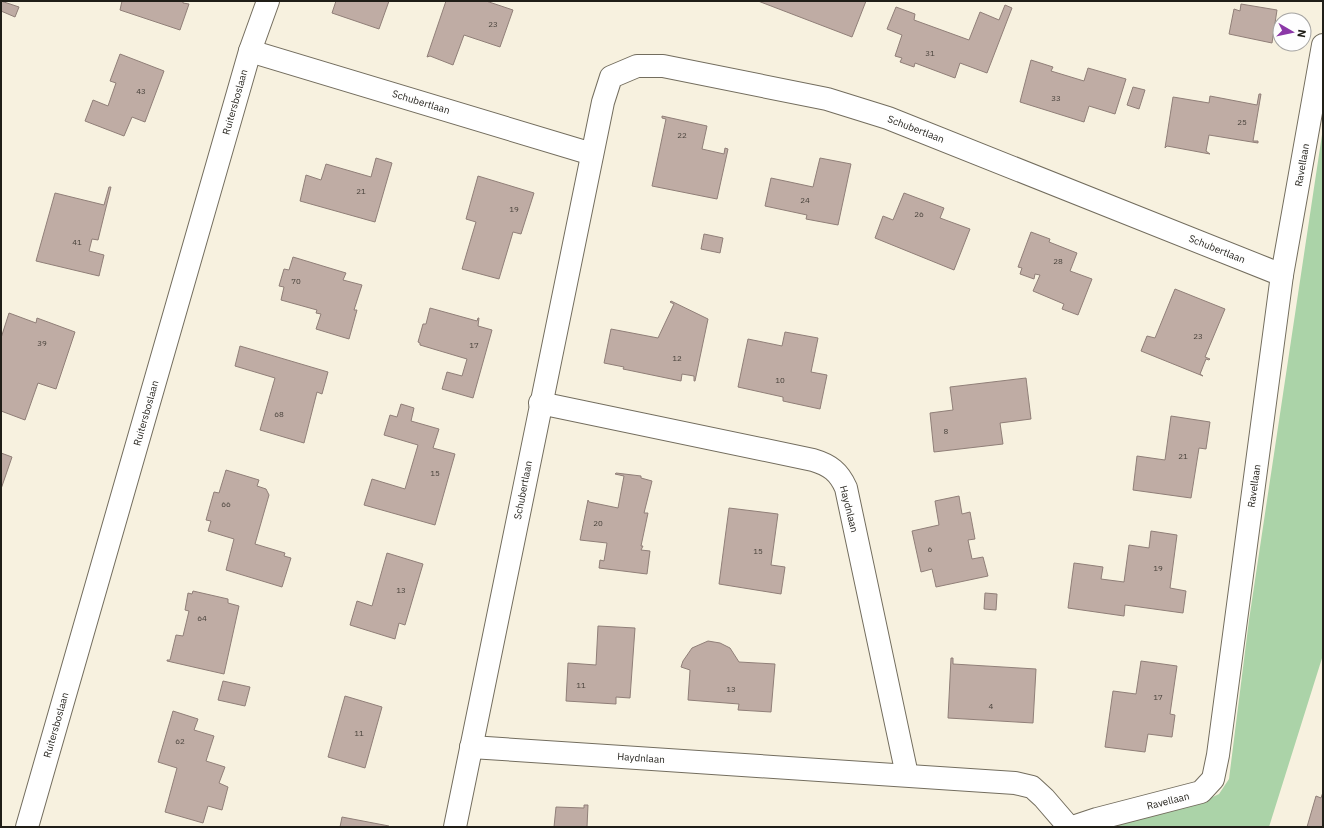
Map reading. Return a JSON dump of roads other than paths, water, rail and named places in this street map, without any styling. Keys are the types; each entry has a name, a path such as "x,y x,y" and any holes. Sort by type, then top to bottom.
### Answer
{"street":[{"name":"Ruitersboslaan","path":"27,827 250,51 268,1"},
{"name":"Ravellaan","path":"1073,827 1097,819 1200,792 1213,779 1220,739 1282,275 1323,45"},
{"name":"Schubertlaan","path":"250,51 592,154"},
{"name":"Schubertlaan","path":"456,827 540,403 602,102 611,77 637,66 663,66 827,99 888,118 1282,275"},
{"name":"Haydnlaan","path":"540,403 814,460 828,465 840,475 846,488 907,775"},
{"name":"Haydnlaan","path":"471,747 1015,783 1032,787 1044,798 1069,827"}]}
